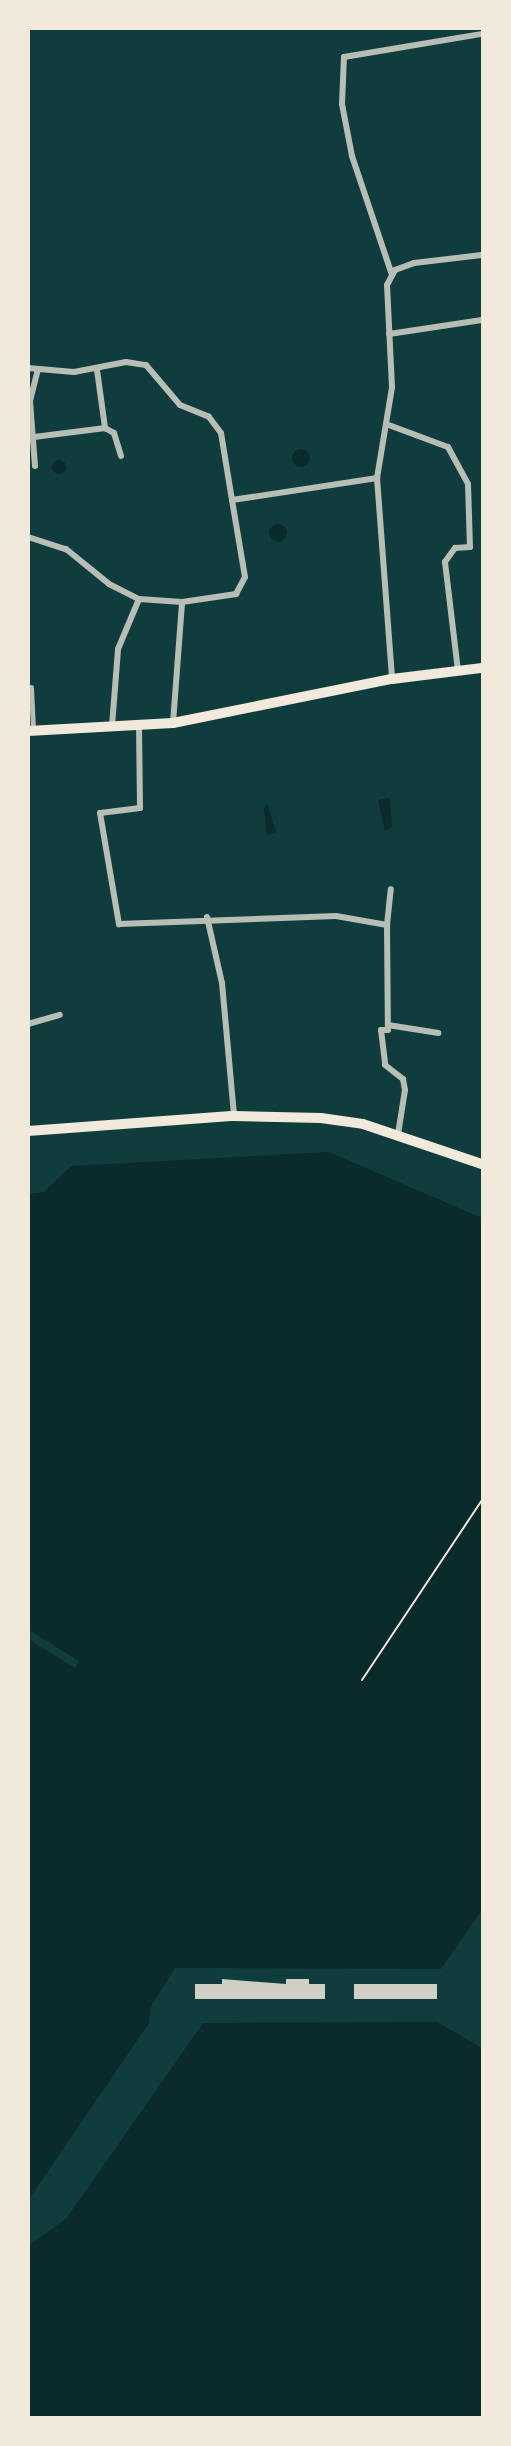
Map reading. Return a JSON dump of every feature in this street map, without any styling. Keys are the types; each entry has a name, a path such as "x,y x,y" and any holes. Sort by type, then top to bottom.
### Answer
{"main road":[{"path":"31,731 173,723 392,679 483,668"},
{"path":"28,1131 234,1116 321,1118 398,1134 483,1164"}],"street":[{"path":"392,275 352,156 342,104 344,57 483,34"},
{"path":"392,679 377,478 392,387 387,285 392,275 414,263 483,255"},
{"path":"389,334 483,320"},
{"path":"28,368 98,370 126,362 146,365 180,405 209,417 221,433 243,588 236,594 182,602 139,599 109,584 66,549 28,537"},
{"path":"35,466 30,401 38,369"},
{"path":"98,370 105,428"},
{"path":"386,424 448,447 468,484 470,547 456,548 445,562 458,671"},
{"path":"34,437 105,428 114,433 121,456"},
{"path":"232,500 377,478"},
{"path":"112,726 118,650 139,599"},
{"path":"173,723 182,602"},
{"path":"31,687 31,731"},
{"path":"139,725 140,808 100,813 119,924 207,917 336,916 387,924"},
{"path":"391,889 387,924 388,1030 381,1030 385,1065 403,1079 407,1100 398,1134"},
{"path":"207,917 222,983 234,1116"},
{"path":"28,1024 60,1015"},
{"path":"388,1025 438,1033"}],"path":[{"path":"362,1680 483,1500"}],"water":[{"path":"301,449 307,452 310,458 307,464 301,467 295,464 292,458 295,452"},
{"path":"56,460 62,460 66,467 62,474 56,474 52,470 52,464"},
{"path":"274,524 282,524 287,529 285,540 274,542 269,537 269,529"},
{"path":"390,798 392,827 385,831 378,800"},
{"path":"267,803 276,833 267,835 264,809"},
{"path":"329,1152 482,1218 482,1910 441,1969 175,1968 150,2008 149,2023 29,2199 28,1194 44,1192 71,1166"},
{"path":"437,2022 482,2048 482,2417 29,2417 29,2245 66,2219 203,2023"}],"pier":[{"path":"29,1630 79,1661 75,1668 28,1639"}],"building":[{"path":"222,1979 286,1984 286,1979 309,1979 309,1984 325,1984 325,1999 195,1999 195,1984 222,1984"},
{"path":"354,1984 437,1984 437,1999 354,1999"}]}
